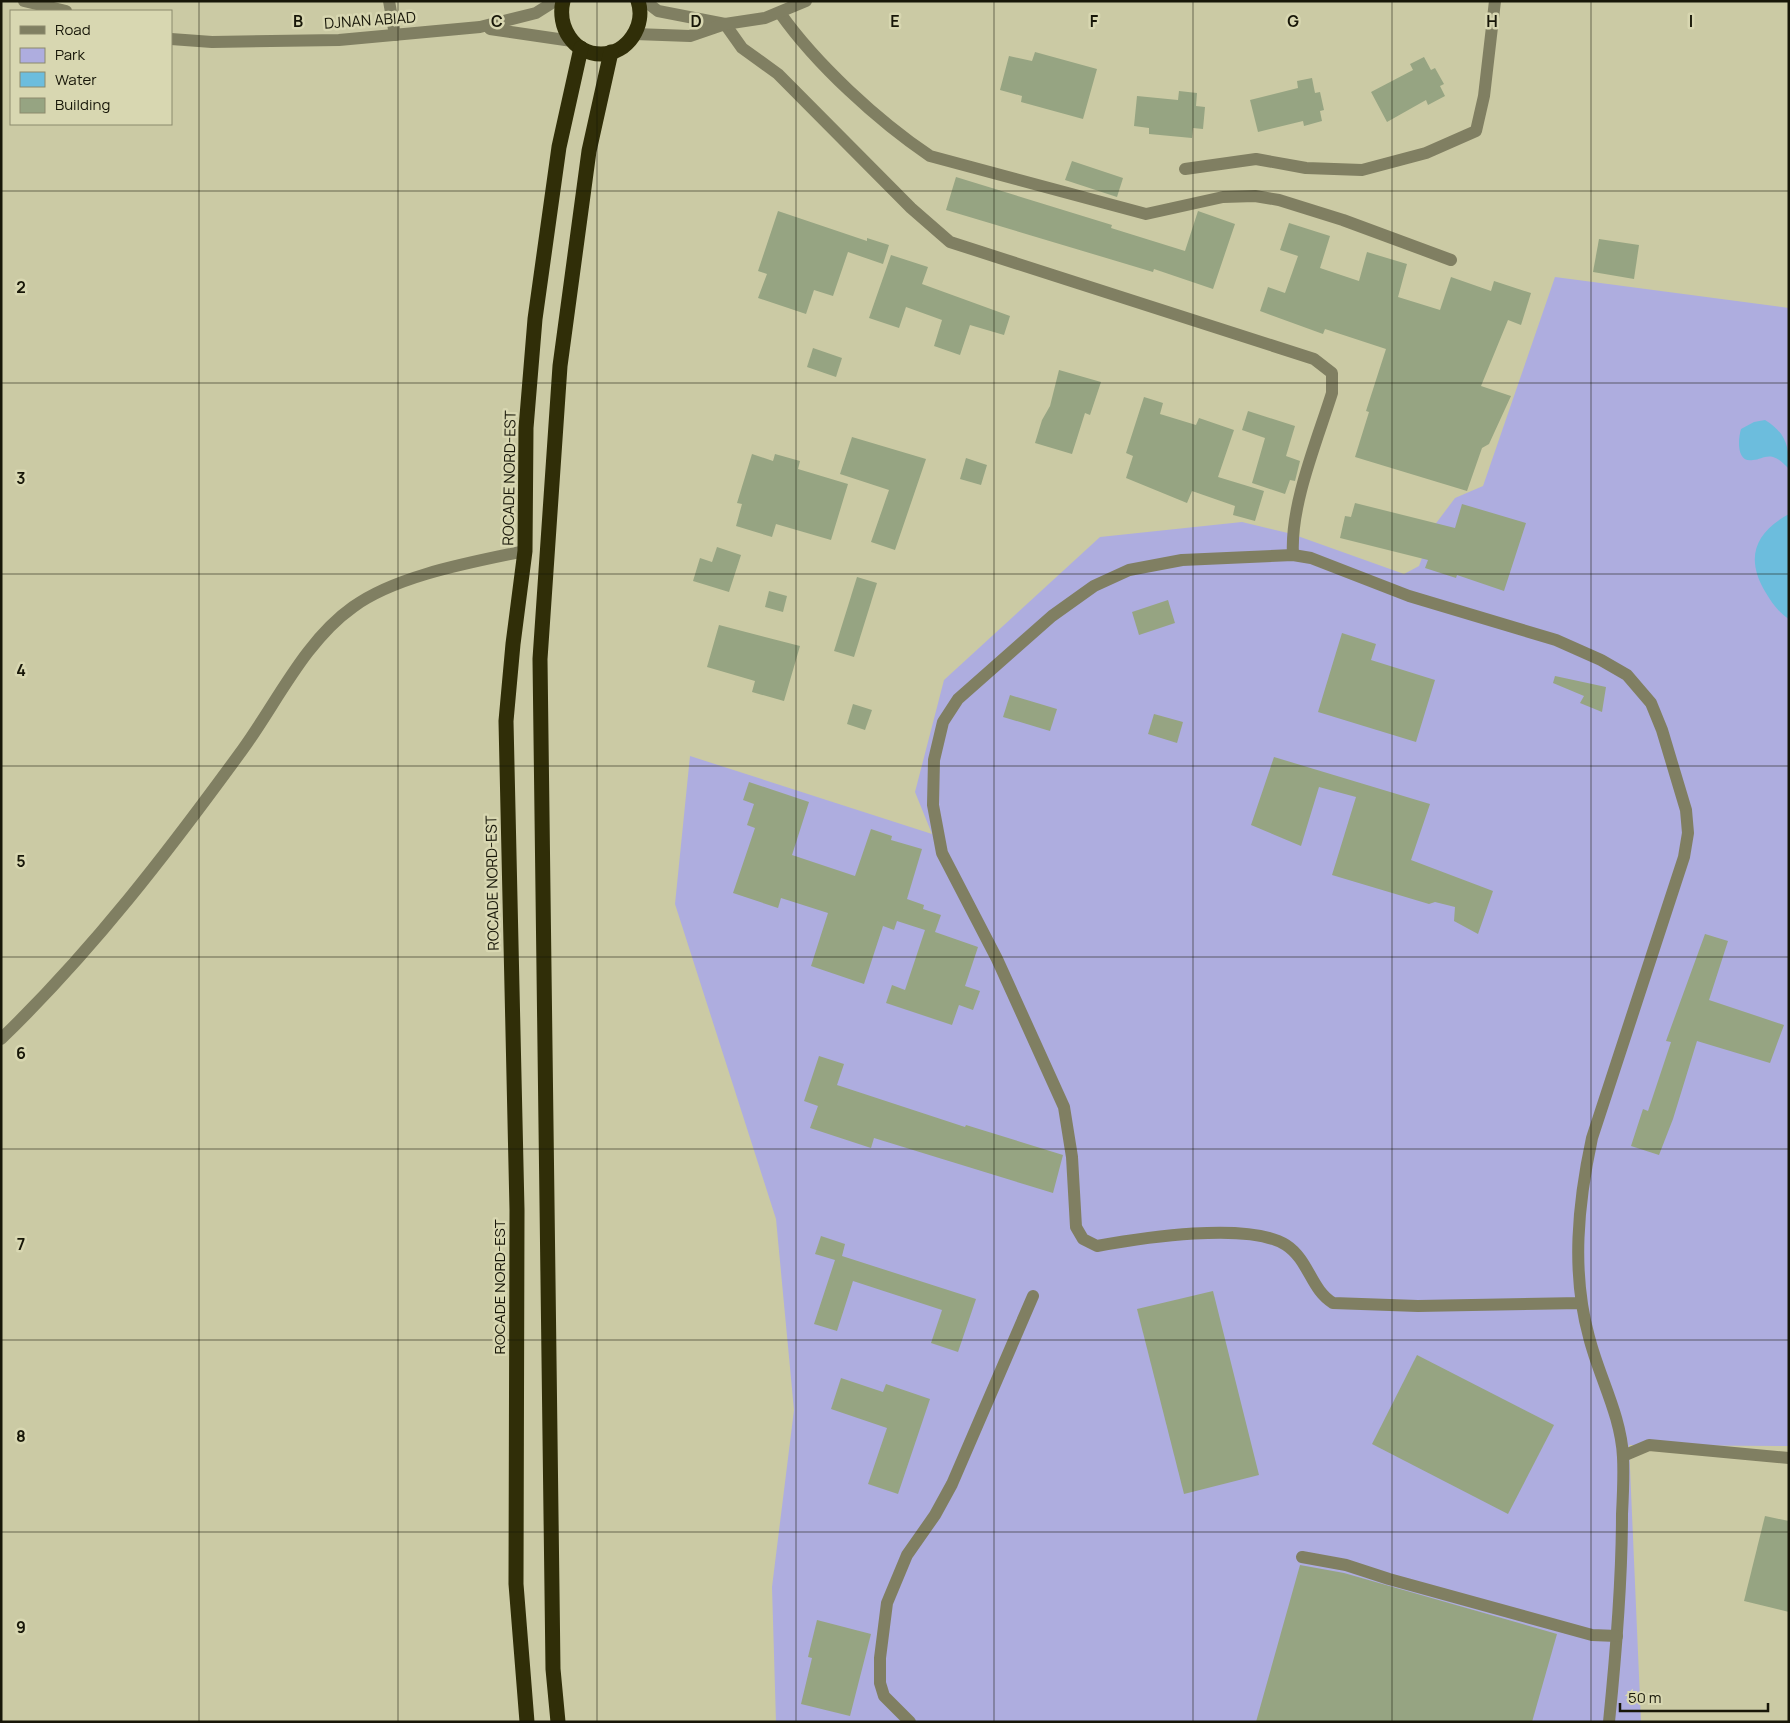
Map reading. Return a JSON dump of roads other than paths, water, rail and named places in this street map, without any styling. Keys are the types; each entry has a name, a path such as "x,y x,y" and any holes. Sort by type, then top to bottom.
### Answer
{"highway":[{"path":"563,1 562,23 576,44 601,54 624,45 635,34 640,14 638,1"},
{"name":"ROCADE NORD-EST","path":"527,1722 516,1584 517,1210 506,721 513,644 525,552 526,428 535,320 559,147 576,44"},
{"path":"558,1722 553,1669 540,659 560,366 589,151 610,52"}],"street":[{"path":"24,1 62,10"},
{"path":"389,1 395,35"},
{"path":"480,27 536,14 555,1"},
{"path":"645,1 658,11 724,24 742,48 778,74 911,208 950,242 1314,359 1332,373 1332,393 1297,508 1292,534 1293,555"},
{"path":"635,34 690,36 724,24 765,18 806,1"},
{"path":"1184,169 1256,158 1306,168 1362,170 1426,153 1476,131 1484,96 1495,1"},
{"path":"780,13 794,32 847,86 904,138 930,156 1146,214 1223,197 1255,196 1278,200 1343,220 1452,260"},
{"path":"480,27 576,44"},
{"name":"DJNAN ABIAD","path":"172,40 212,42 339,40 480,27"},
{"path":"1,1039 68,971 138,890 244,748 324,634 354,606 409,581 455,565 525,552"},
{"path":"1581,1303 1427,1306 1333,1303 1322,1297 1302,1259 1286,1245 1269,1237 1232,1232 1097,1246 1083,1239 1076,1227 1072,1157 1064,1107 997,959 942,853 933,805 934,760 943,722 958,699 1052,616 1094,586 1130,570 1182,560 1293,555 1311,558 1409,596 1556,640 1601,660 1627,675 1651,703 1662,730 1686,810 1688,833 1684,857 1592,1138 1583,1182 1579,1238 1581,1303 1597,1365 1609,1394 1623,1456 1622,1545 1617,1636 1609,1722"},
{"path":"910,1722 884,1696 880,1683 880,1658 887,1603 908,1555 935,1515 952,1484 1033,1296"},
{"path":"1623,1456 1649,1445 1789,1458"},
{"path":"1302,1557 1346,1565 1389,1580 1592,1635 1617,1636"}],"water":[{"path":"1765,420 1778,430 1785,441 1789,469 1780,460 1773,457 1747,460 1741,454 1739,438 1741,429 1754,422"},
{"path":"1789,514 1789,619 1782,614 1766,593 1756,569 1755,558 1761,538 1777,521"}]}
